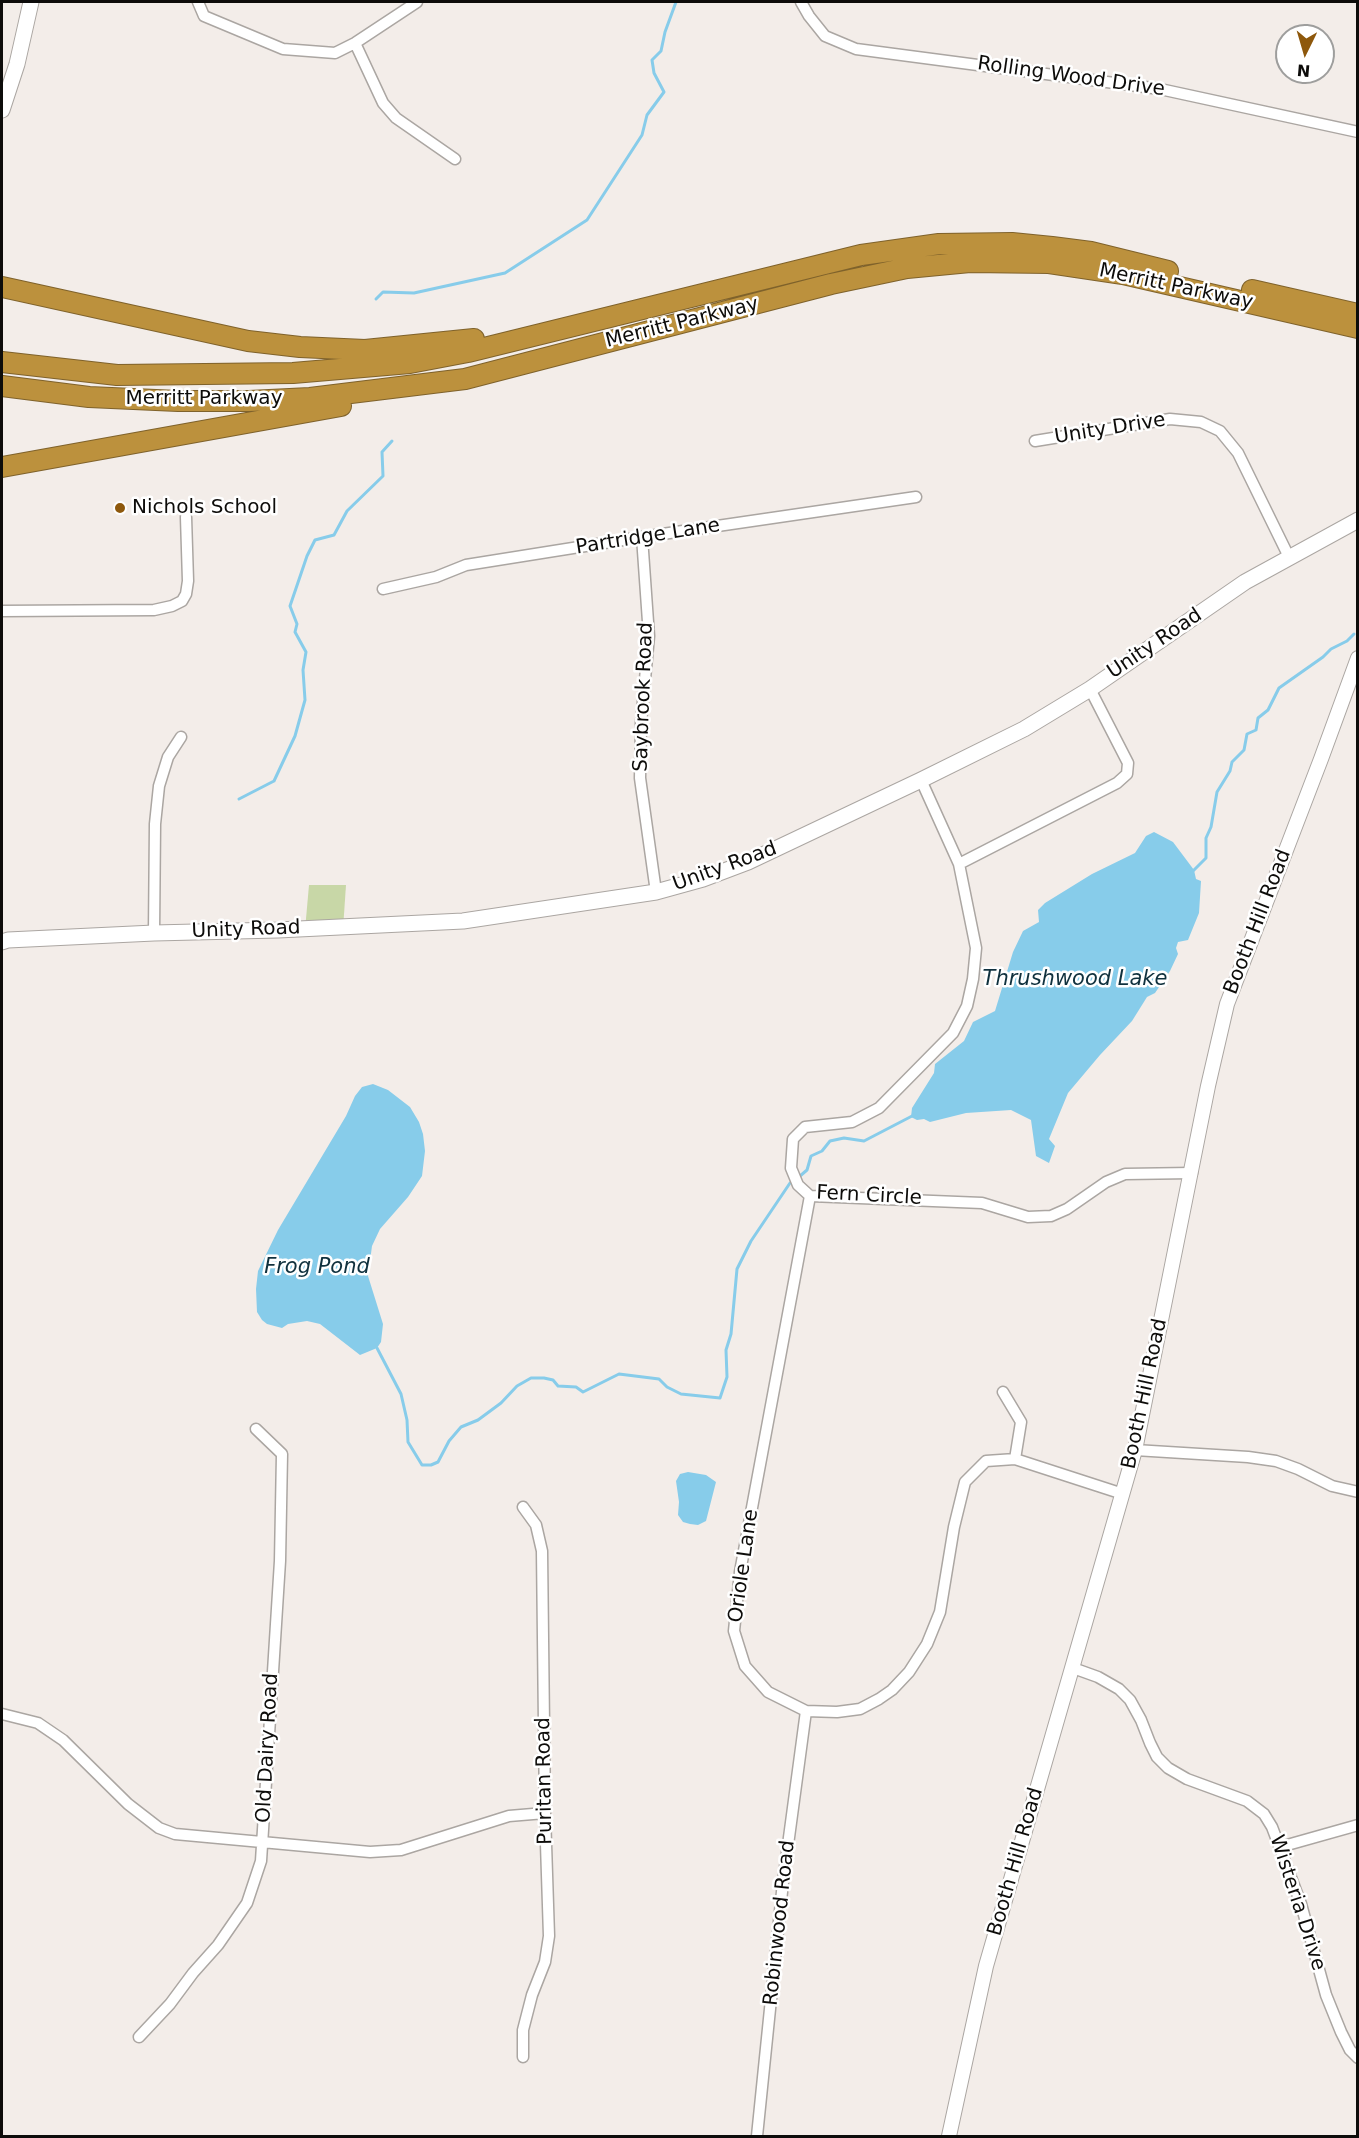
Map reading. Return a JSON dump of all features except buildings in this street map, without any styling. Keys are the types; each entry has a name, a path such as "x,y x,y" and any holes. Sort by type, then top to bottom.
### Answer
{"highway":[{"name":"Merritt Parkway","path":"2,362 117,375 293,374 410,363 468,352 861,255 892,249 964,243 1012,243 1091,252 1358,314"},
{"name":"Merritt Parkway","path":"2,386 89,397 249,401 310,398 465,379 831,284 907,268 970,261 1049,263 1123,274 1358,328"},
{"path":"2,287 248,341 300,347 365,350 557,329"},
{"path":"2,467 409,394 465,379"}],"main road":[{"path":"2,110 17,64 31,2"},
{"name":"Unity Road","path":"4,940 463,921 656,892 703,879 748,862 1024,729 1090,689 1245,582 1358,520"}],"street":[{"path":"198,2 204,16 283,49 335,53 355,43 417,2"},
{"name":"Rolling Wood Drive","path":"801,2 825,36 856,49 1160,89 1358,132"},
{"path":"355,43 383,103 396,118 455,159"},
{"name":"Unity Drive","path":"1035,441 1170,419 1201,422 1220,431 1238,453 1289,557"},
{"name":"Partridge Lane","path":"383,588 436,577 466,565 915,497"},
{"path":"2,611 154,610 182,601 186,594 188,581 186,517"},
{"name":"Saybrook Road","path":"642,537 649,636 641,723 640,778 656,892"},
{"name":"Booth Hill Road","path":"950,2136 986,1965 1135,1450 1208,1086 1227,1004 1358,657"},
{"path":"958,864 1117,783 1127,774 1128,763 1090,689"},
{"path":"154,933 155,824 159,786 168,757 181,736"},
{"name":"Fern Circle","path":"921,780 958,864 976,948 967,1006 953,1033 879,1108 852,1122 805,1127 793,1139 791,1168 798,1185 810,1196 982,1203 1028,1217 1051,1216 1067,1209 1106,1182 1125,1174 1192,1173"},
{"name":"Oriole Lane","path":"810,1196 740,1572 734,1631 745,1666 768,1692 806,1711 837,1712 860,1709 879,1700 892,1690 909,1672 927,1644 940,1612 954,1527 965,1482 987,1461 1015,1458"},
{"path":"1003,1392 1020,1422 1015,1458 1123,1494"},
{"name":"Old Dairy Road","path":"139,2037 170,2004 218,1945 248,1903 261,1861 280,1561 282,1454 256,1429"},
{"path":"1135,1450 1248,1457 1276,1461 1332,1486 1358,1492"},
{"name":"Puritan Road","path":"523,1507 536,1525 542,1551 549,1936 545,1962 532,1995 523,2030 523,2057"},
{"name":"Wisteria Drive","path":"1072,1668 1098,1677 1119,1689 1130,1700 1142,1720 1149,1743 1157,1757 1168,1768 1187,1779 1247,1801 1264,1814 1272,1827 1300,1904 1326,1995 1350,2050 1358,2058"},
{"name":"Robinwood Road","path":"757,2136 783,1882 806,1711"},
{"path":"2,1714 38,1723 63,1740 128,1804 159,1828 175,1834 370,1852 402,1850 509,1816 545,1813"},
{"path":"1280,1847 1358,1826"}],"green space":[{"path":"309,885 346,885 343,929 305,930"}],"water":[{"name":"Thrushwood Lake","path":"1154,832 1173,842 1194,870 1196,879 1201,881 1199,913 1188,940 1178,942 1176,948 1178,954 1155,993 1147,997 1132,1021 1068,1093 1049,1139 1055,1146 1049,1163 1036,1156 1031,1120 1011,1110 966,1113 930,1122 911,1117 912,1108 934,1073 935,1064 964,1041 973,1022 995,1011 1013,952 1023,931 1039,922 1038,910 1045,903 1092,874 1135,853 1146,836"},
{"name":"Frog Pond","path":"373,1084 388,1090 410,1107 419,1122 425,1151 422,1176 408,1197 380,1229 372,1246 368,1276 383,1324 381,1342 377,1348 360,1355 320,1324 307,1321 288,1324 282,1328 267,1324 257,1312 256,1289 258,1271 278,1230 346,1116 355,1096 362,1087"},
{"path":"688,1472 706,1475 716,1482 706,1521 698,1525 683,1522 678,1515 676,1481 680,1474"}],"waterway":[{"path":"376,299 383,292 414,293 505,273 587,220 642,135 647,115 664,92 654,73 652,60 661,51 676,2"},
{"path":"239,799 274,781 295,736 305,700 303,670 306,652 295,632 297,624 290,606 307,556 315,540 334,535 347,511 383,476 382,452 392,441"},
{"path":"1192,872 1206,858 1206,838 1211,827 1217,792 1230,771 1232,762 1244,750 1247,734 1256,730 1258,718 1268,710 1279,688 1354,634"},
{"path":"800,1176 807,1170 811,1156 822,1151 830,1141 844,1138 864,1141 914,1115"},
{"path":"377,1348 401,1394 407,1420 408,1442 422,1465 438,1462 449,1441 461,1427 478,1420 501,1403 517,1386 531,1378 553,1380 558,1386 576,1387 583,1392 619,1374 659,1379 667,1387 681,1394 720,1398 727,1377 726,1350 731,1334 737,1269 751,1241 790,1183"}],"place":[{"name":"Nichols School","path":"120,508"}]}
